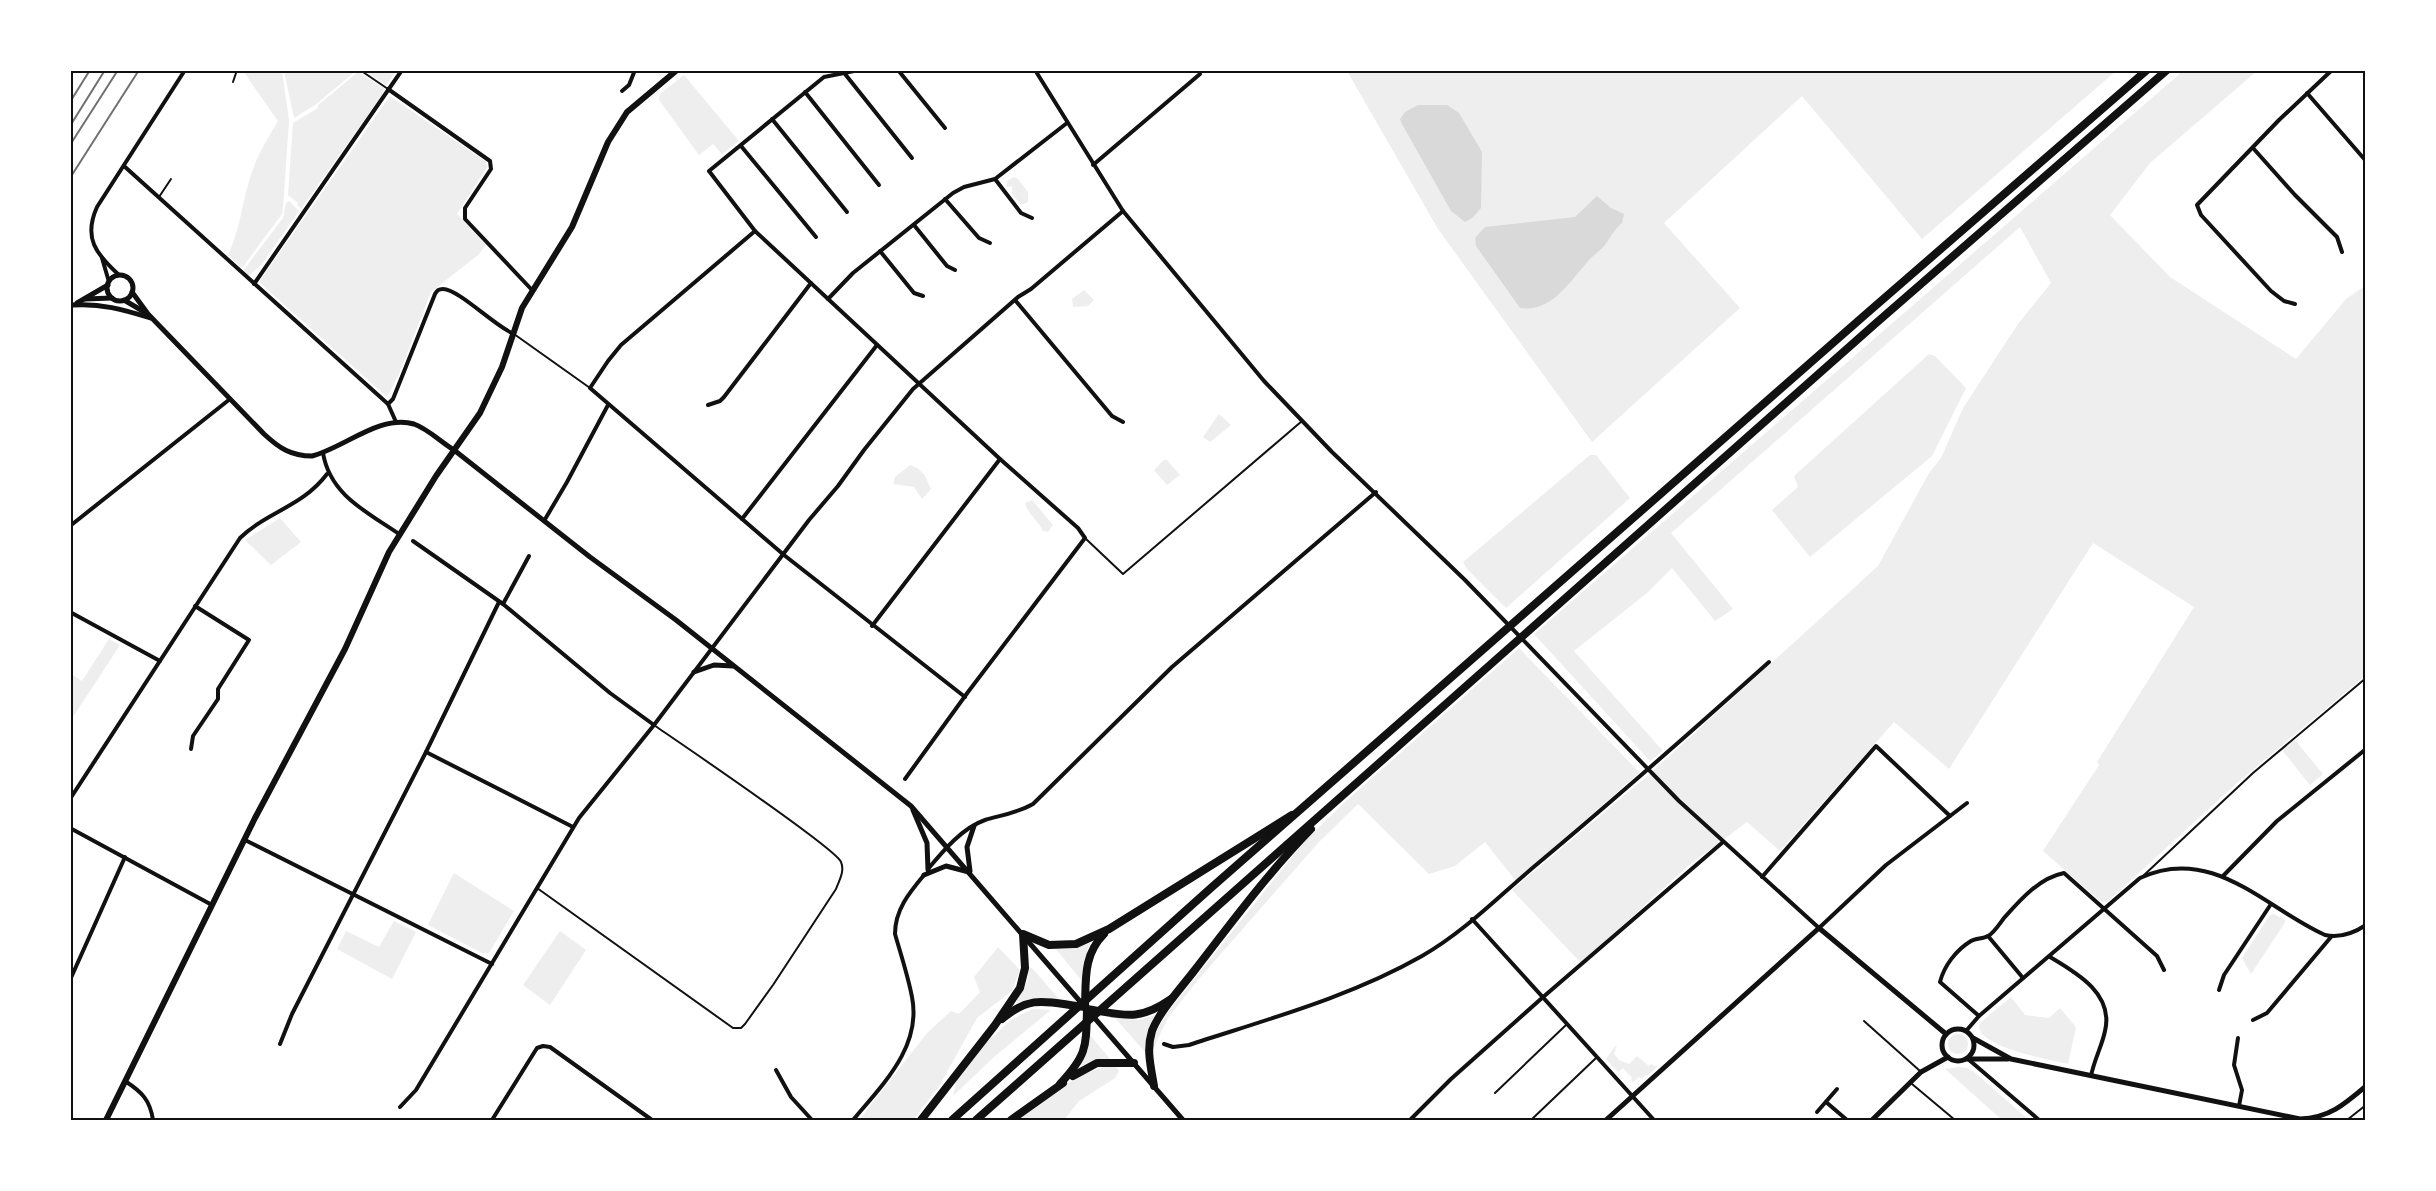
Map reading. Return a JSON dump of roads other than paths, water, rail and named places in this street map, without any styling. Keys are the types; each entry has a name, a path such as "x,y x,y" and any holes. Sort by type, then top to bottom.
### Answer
{"highway":[{"path":"952,1120 1497,638 2147,70"},
{"path":"976,1120 1866,332 2167,70"},
{"path":"1154,1086 1148,1055 1153,1028 1174,997 1279,862 1346,792"},
{"path":"921,1120 995,1025 1020,988 1025,968 1023,934 1049,945 1076,944 1109,929 1238,850 1279,821 1302,810"},
{"path":"1060,1084 1079,1064 1084,1051 1087,960 1095,943 1109,929"},
{"path":"995,1025 1016,1008 1035,1001 1135,1016 1153,1011 1174,997"},
{"path":"1011,1120 1081,1071 1097,1064 1134,1063"}],"main road":[{"path":"106,1120 245,840 345,649 399,534 480,413 491,392 522,308 572,227 617,126 632,107 677,70"},
{"path":"72,306 119,275 130,281 132,292 150,316 264,434 283,450 301,456 323,453 376,428 396,422 420,427 454,450 735,666 911,806 1183,1120"},
{"path":"108,283 112,298"},
{"path":"124,300 132,292"},
{"path":"84,300 112,298 124,300 150,316"},
{"path":"72,306 92,304 150,316"},
{"path":"694,672 714,665 735,666"},
{"path":"911,806 927,843 926,872 946,866 970,873"},
{"path":"970,873 967,847 974,826"},
{"path":"1606,1120 1819,928 1946,1034"},
{"path":"1948,1057 1942,1046 1946,1034 1956,1029 1966,1031 1972,1038 2012,1059"},
{"path":"1965,1059 1972,1052 1972,1038"},
{"path":"1872,1120 1921,1072 1948,1057 2012,1059 2300,1120 2317,1118 2334,1112 2366,1086"}],"street":[{"path":"119,275 102,257 90,236 91,224 98,207 185,70"},
{"path":"254,284 402,70"},
{"path":"622,91 629,85 635,70"},
{"path":"859,70 827,75 709,171 755,231 1000,459 1078,528 1085,538 905,779"},
{"path":"898,70 945,128"},
{"path":"1035,70 1123,211 1243,357 1302,421 1459,574 1649,771 1723,842 1819,928 1886,865 1967,803"},
{"path":"2295,304 2284,301 2247,266 2197,210 2198,202 2332,70"},
{"path":"844,73 912,158"},
{"path":"1093,165 1200,74"},
{"path":"388,89 490,161 491,169 465,208 465,219 532,291"},
{"path":"805,92 879,185"},
{"path":"2307,93 2366,161"},
{"path":"772,120 847,212"},
{"path":"828,298 853,273 945,199 964,187 995,179 1066,123"},
{"path":"741,146 816,237"},
{"path":"2253,148 2337,237 2342,252"},
{"path":"124,166 388,404 396,422"},
{"path":"995,179 1021,213 1032,218"},
{"path":"945,199 979,238 990,243"},
{"path":"400,1107 416,1090 573,827 654,725 809,520 858,461 864,450 919,383 1123,211"},
{"path":"914,225 947,266 955,270"},
{"path":"755,231 621,345 590,388 784,555 965,697"},
{"path":"880,251 914,293 923,296"},
{"path":"102,257 108,283"},
{"path":"708,405 720,401 811,283"},
{"path":"388,404 393,399 418,332 439,290 444,289 456,295 512,333"},
{"path":"1015,300 1112,416 1123,422"},
{"path":"742,519 877,345"},
{"path":"70,526 231,399"},
{"path":"544,521 608,405"},
{"path":"323,453 327,474 355,504 399,534"},
{"path":"872,626 1000,459"},
{"path":"70,798 240,538 261,522 312,493 327,474"},
{"path":"853,1120 891,1074 906,1049 912,1029 912,997 895,934 902,904 926,872 948,846 974,826 1033,804 1172,667 1376,492"},
{"path":"413,541 501,603 610,693 654,725"},
{"path":"280,1044 292,1014 353,893 501,603 529,556"},
{"path":"191,749 193,735 218,699 218,689 249,640 195,606"},
{"path":"70,612 160,661"},
{"path":"1164,1044 1173,1047 1189,1045 1337,995 1422,956 1472,920 1649,771 1769,662"},
{"path":"1762,877 1876,746 1951,816"},
{"path":"2223,876 2277,821 2366,749"},
{"path":"426,752 573,827"},
{"path":"70,828 213,905"},
{"path":"245,840 492,964"},
{"path":"1410,1120 1451,1079 1542,998 1723,842"},
{"path":"70,980 125,857"},
{"path":"1966,1031 1979,1016 2140,878 2159,872 2187,868 2209,871 2223,876 2318,932 2331,936 2349,933 2366,925"},
{"path":"1979,1016 1940,982 1952,958 1971,941 1988,936 2032,890 2064,873 2157,956 2164,970"},
{"path":"2219,990 2224,975 2271,904"},
{"path":"1472,920 1654,1120"},
{"path":"1988,936 2023,978"},
{"path":"2253,1020 2267,1013 2331,936"},
{"path":"2050,957 2094,988 2106,1010 2105,1032 2091,1076"},
{"path":"2238,1038 2234,1065 2242,1090 2239,1107"},
{"path":"492,1120 537,1048 543,1046 550,1047 652,1120"},
{"path":"1965,1059 2039,1120"},
{"path":"776,1070 791,1097 812,1120"},
{"path":"125,1081 146,1097 150,1103 153,1120"},
{"path":"1817,1112 1837,1089"},
{"path":"1826,1102 1847,1120"}],"lane":[{"path":"233,82 237,70"},
{"path":"360,70 388,89"},
{"path":"159,197 171,179"},
{"path":"512,333 590,388"},
{"path":"1085,538 1123,574 1302,421"},
{"path":"2140,878 2253,773 2366,678"},
{"path":"537,888 734,1028 741,1028 745,1024 773,985 831,898 842,873 842,863 834,853 798,826 654,725"},
{"path":"1864,1021 1921,1072"},
{"path":"1496,1093 1566,1025"},
{"path":"1531,1120 1596,1058"},
{"path":"1910,1082 1955,1120"},
{"path":"2347,1120 2366,1105"}],"railway":[{"path":"70,102 90,70"},
{"path":"70,126 105,70"},
{"path":"70,145 118,70"},
{"path":"70,178 139,70"}]}
